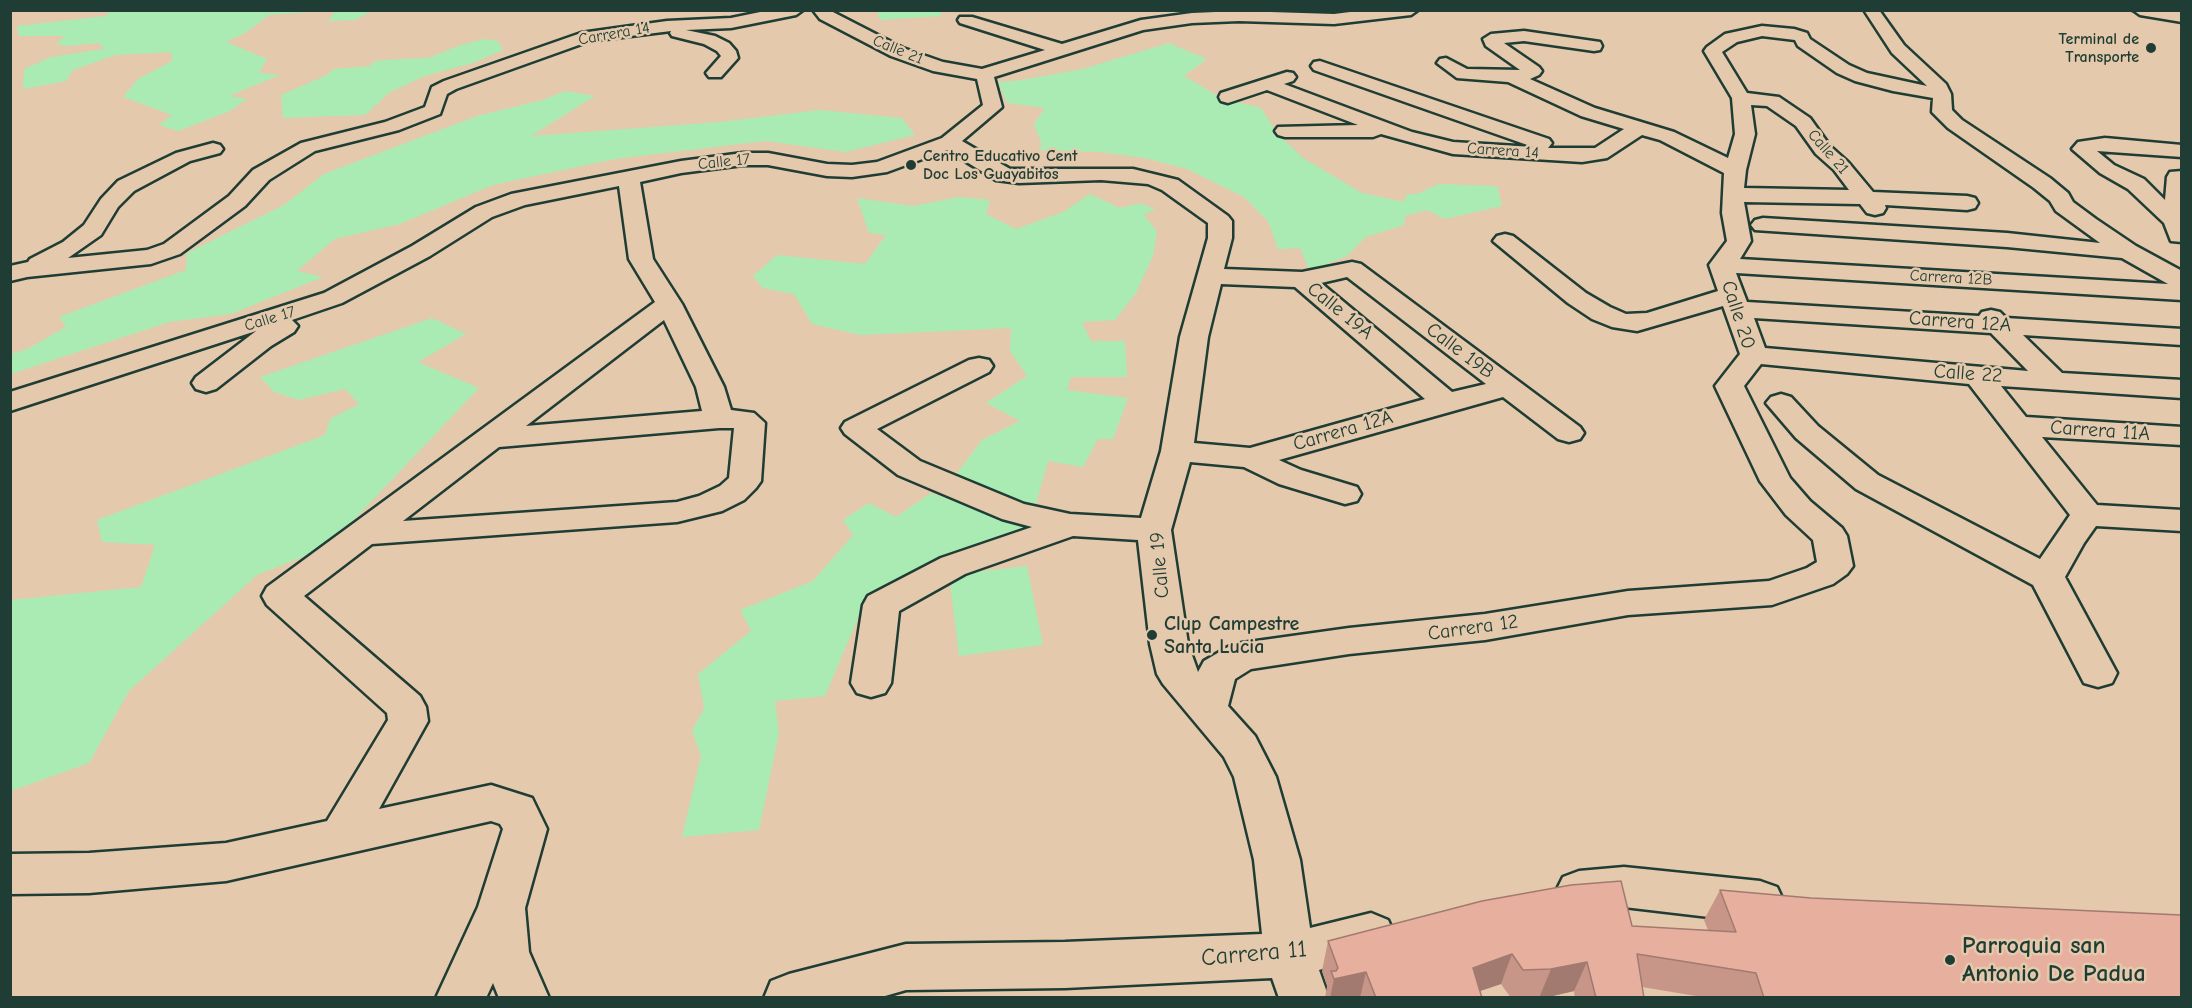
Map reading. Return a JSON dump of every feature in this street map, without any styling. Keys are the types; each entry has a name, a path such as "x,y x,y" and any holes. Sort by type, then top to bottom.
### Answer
{"street":[{"name":"Carrera 14","path":"19,272 151,257 172,249 237,201 261,175 295,154 323,142 392,126 433,110 440,91 450,85 587,36 635,29 731,23 796,10"},
{"name":"Calle 21","path":"820,10 835,21 890,49 939,67 983,75"},
{"path":"983,75 1141,26 1192,18 1239,16 1330,34 1411,10"},
{"path":"1871,10 1898,50 1940,88 1942,112 1955,124 2042,183 2060,198 2064,206 2127,250 2181,281"},
{"path":"2140,10 2181,17"},
{"path":"966,20 1092,42"},
{"path":"635,29 678,33 723,46 730,55 715,73"},
{"path":"984,44 1018,29 1063,50"},
{"path":"1739,241 1733,213 1740,187 1745,134 1741,98 1713,51 1731,39 1762,32 1779,32 1801,37 1804,42 1843,69 1861,77 1893,86 1942,94"},
{"path":"1320,66 1330,34"},
{"path":"1446,63 1463,74 1511,77 1529,74 1533,71 1491,39 1524,36 1594,46"},
{"path":"921,60 954,51"},
{"path":"1228,97 1320,66 1582,156 1600,154 1640,127"},
{"name":"Calle 17","path":"10,402 333,298 421,251 484,212 519,199 628,177 743,159 768,159 827,170 852,171 880,168 949,142 993,107 987,81 983,75"},
{"path":"1511,77 1588,112 1667,136 1740,187 1764,215 1763,225 2127,250"},
{"path":"1268,84 1392,131"},
{"name":"Calle 21","path":"1741,98 1772,101 1803,122 1823,150 1842,166 1866,198 1900,234"},
{"path":"1285,131 1392,131"},
{"name":"Carrera 14","path":"1392,131 1424,142 1453,148 1582,156"},
{"name":"Calle 19","path":"949,142 1004,175 1019,177 1133,175 1153,179 1170,185 1220,221 1220,238 1194,337 1177,451 1154,530 1158,574 1169,644 1177,674 1239,747 1255,777 1277,860 1297,976"},
{"path":"2178,230 2136,184 2107,169 2082,149 2085,146 2106,144 2181,151"},
{"path":"19,272 71,247 93,230 109,204 126,186 183,157 213,149"},
{"path":"628,177 641,259 669,304 710,387 719,419"},
{"path":"2178,230 2178,177 2181,177"},
{"path":"1740,187 1866,198 1967,203"},
{"name":"Calle 20","path":"1763,225 1739,241 1721,265 1754,355 1729,386 1776,481 1798,508 1830,536 1835,566 1820,576 1772,593"},
{"path":"1505,241 1577,298 1601,314 1621,321 1637,323 1736,302"},
{"name":"Carrera 12B","path":"1721,265 2181,292"},
{"name":"Calle 19B","path":"1302,280 1352,269 1569,433"},
{"name":"Calle 19A","path":"1211,276 1302,280 1396,357 1446,402"},
{"path":"1948,278 1999,325 2052,379"},
{"path":"206,383 261,340 333,298"},
{"name":"Carrera 12A","path":"1736,302 1999,325 2181,337"},
{"path":"340,838 408,721 406,707 280,596 669,304"},
{"name":"Calle 22","path":"1754,355 1978,376 2181,388"},
{"path":"979,366 856,428 909,468 1014,512 1070,525 1154,530"},
{"path":"1978,376 2087,515 2181,520"},
{"name":"Carrera 12A","path":"1177,451 1251,458 1446,402 1508,387"},
{"path":"1781,403 1807,432 1867,482 2047,577 2098,674"},
{"path":"364,534 677,512 710,504 732,493 745,481 750,423 743,419 719,419 492,438"},
{"name":"Carrera 11A","path":"2018,426 2181,436"},
{"path":"1251,458 1290,477 1345,494"},
{"path":"2047,577 2069,538 2087,515"},
{"path":"871,683 881,604 953,566 1070,525"},
{"name":"Carrera 12","path":"1207,710 1218,671 1242,657 1348,641 1465,629 1628,603 1772,593"},
{"path":"10,874 88,873 226,862 491,803 516,811 525,829 501,908 461,998"},
{"path":"1535,894 1623,887 1804,906"},
{"path":"501,908 505,952 524,998"},
{"name":"Carrera 11","path":"789,998 906,967 1065,965 1297,976 1412,925"}],"green space":[{"path":"110,11 323,11 269,15 245,33 226,42 267,59 259,73 280,75 229,96 247,99 230,111 178,131 159,125 172,115 123,97 138,79 172,61 171,52 116,55 73,70 66,81 23,89 24,69 51,57 104,49 99,43 66,46 56,44 65,36 19,36 17,26 106,16"},
{"path":"335,11 372,11 355,20 328,21"},
{"path":"877,11 939,11 942,16 880,20"},
{"path":"484,39 498,41 503,50 473,63 425,76 390,92 365,115 283,118 281,95 327,75 333,69 370,66 373,62 383,60 428,58"},
{"path":"1169,43 1207,59 1184,76 1221,98 1261,108 1277,133 1303,158 1362,193 1404,202 1407,194 1417,194 1439,184 1497,186 1502,206 1445,219 1427,210 1405,216 1404,225 1366,237 1347,256 1310,271 1300,248 1278,249 1268,221 1244,197 1187,169 1144,158 1101,152 1038,150 1042,145 1034,124 1045,108 1007,103 998,82 1083,69"},
{"path":"565,91 595,96 531,136 720,122 820,110 902,118 915,135 846,152 765,141 615,159 493,185 400,224 335,239 297,271 323,277 231,314 169,322 11,374 11,354 27,349 66,327 59,317 186,270 187,253 284,205 324,174 477,116 543,100"},
{"path":"1090,194 1120,208 1140,203 1155,209 1144,215 1157,231 1153,256 1136,293 1115,320 1082,322 1091,341 1125,341 1127,377 1071,377 1067,390 1128,398 1113,439 1098,439 1083,467 1048,461 1034,511 951,481 982,440 1020,421 986,403 1027,376 1010,351 1011,328 861,335 812,324 794,294 763,288 753,276 777,255 865,264 886,235 869,233 857,198 913,206 959,197 990,200 986,214 1016,229 1063,212"},
{"path":"432,318 466,334 418,362 479,388 328,547 257,575 129,691 89,763 11,791 11,600 141,587 155,545 102,542 97,520 325,435 330,419 359,404 345,389 299,400 274,392 260,377"},
{"path":"931,493 1023,524 1030,530 863,606 825,696 775,701 779,733 759,830 682,837 701,756 692,731 704,708 698,674 751,631 740,610 813,581 853,535 843,520 869,503 896,517"},
{"path":"1027,566 1043,645 959,656 949,575"}],"building":[{"path":"1621,881 1632,926 1736,932 1720,890 1811,898 2181,915 2181,998 1764,998 1756,973 1637,954 1644,998 1596,998 1587,962 1551,969 1523,970 1512,954 1473,968 1482,998 1376,998 1366,972 1334,979 1331,971 1336,971 1338,968 1328,941 1482,901 1571,885"}],"place":[{"name":"Terminal de Transporte","path":"2151,48"},
{"name":"Centro Educativo Cent Doc Los Guayabitos","path":"911,165"},
{"name":"Clup Campestre Santa Lucia","path":"1152,635"},
{"name":"Parroquia san Antonio De Padua","path":"1950,960"}]}
